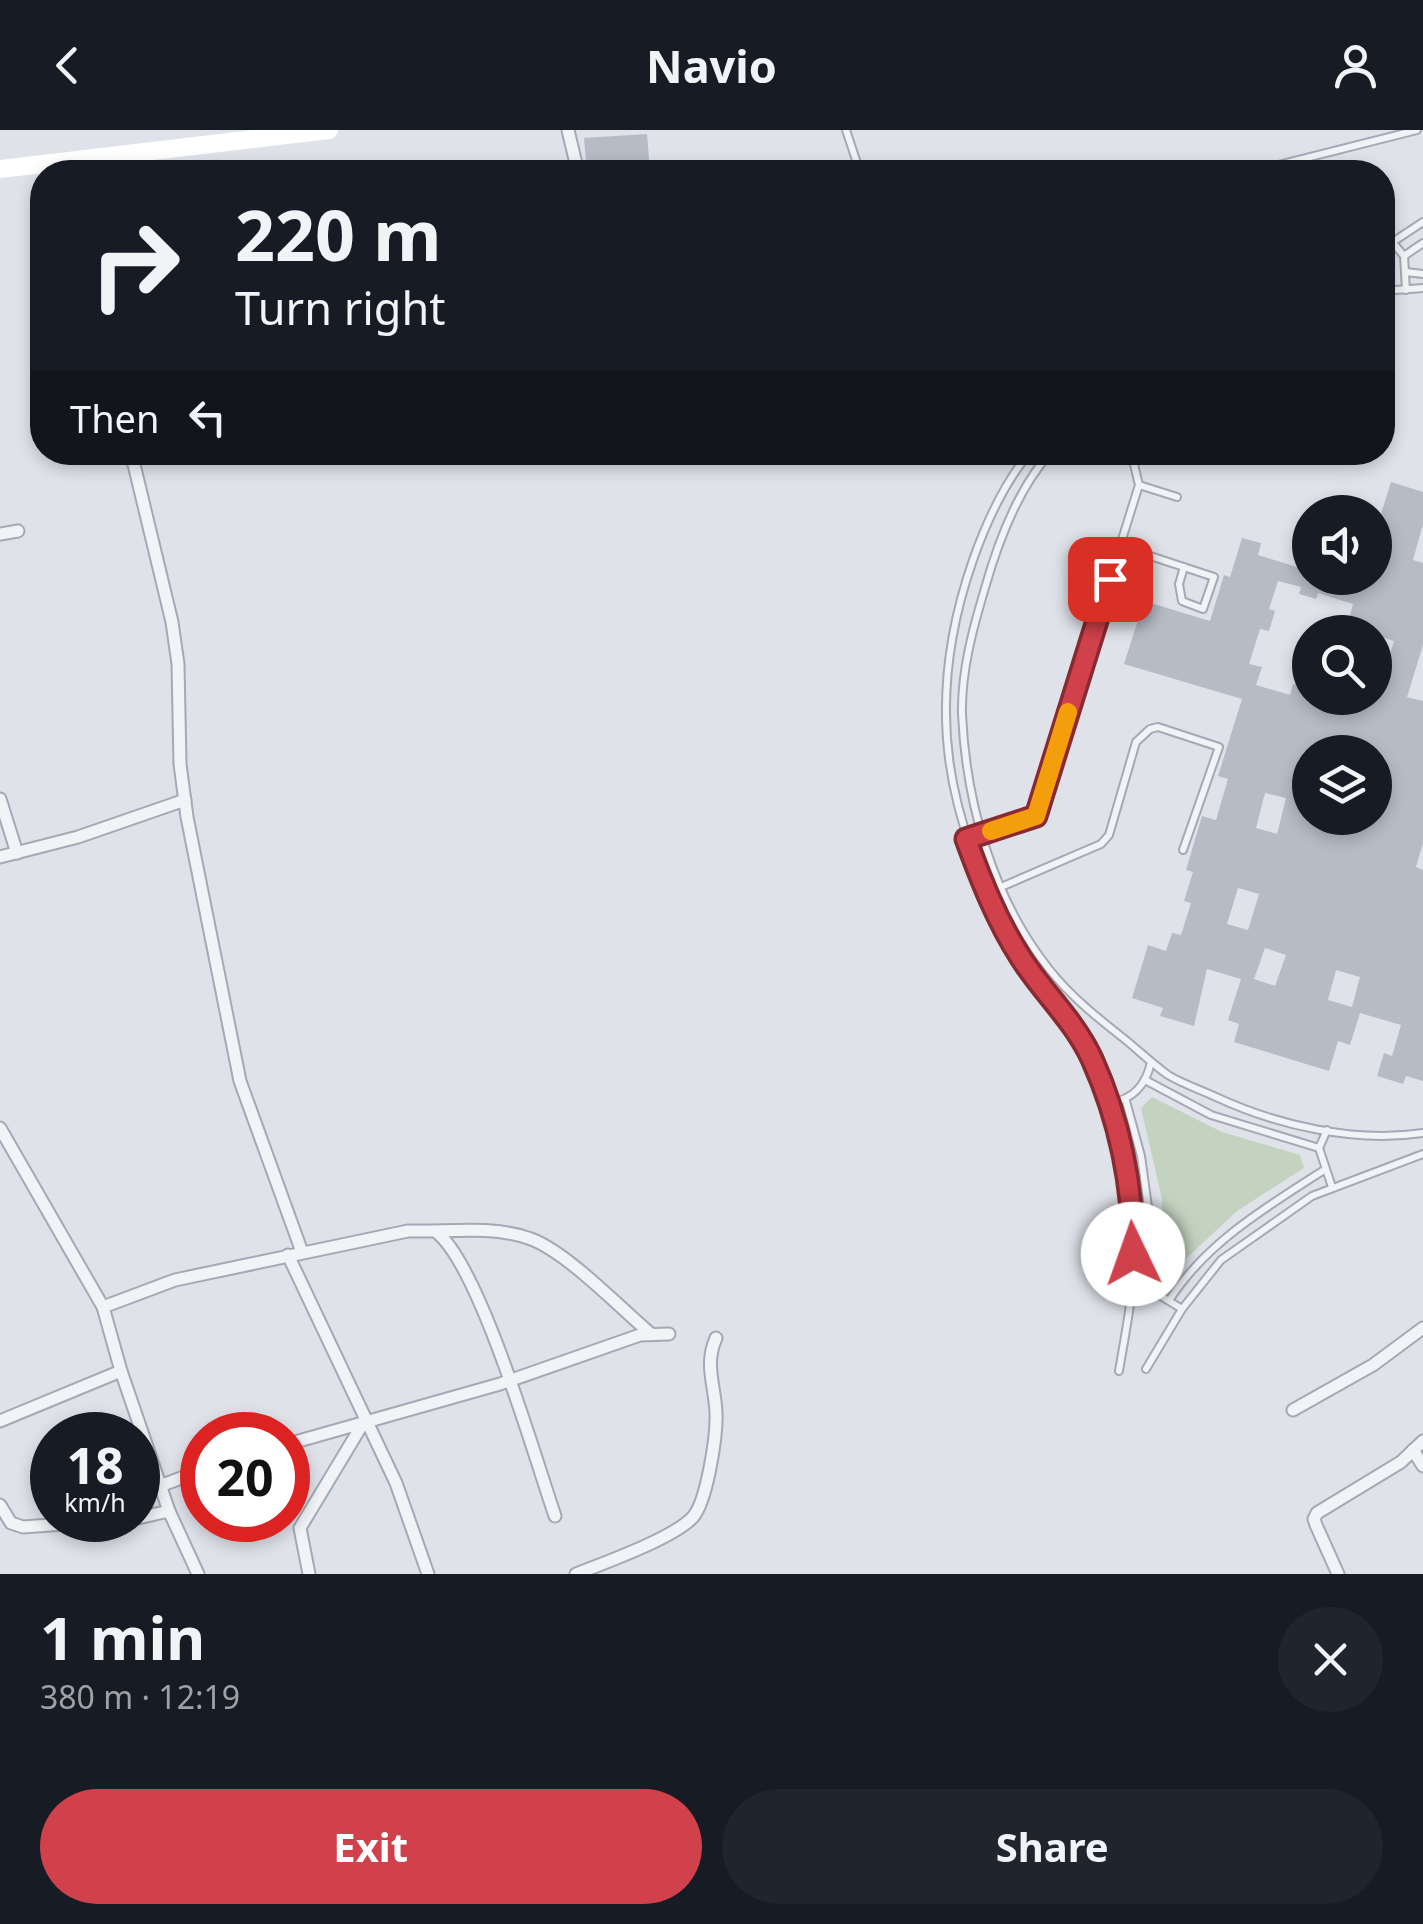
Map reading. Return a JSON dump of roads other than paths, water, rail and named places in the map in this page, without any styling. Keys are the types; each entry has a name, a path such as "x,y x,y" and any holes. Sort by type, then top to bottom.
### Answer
{"main road":[{"path":"144,160 329,130"},
{"path":"0,169 30,168"}],"street":[{"path":"568,130 575,160"},
{"path":"133,465 176,650 185,800 240,1081 302,1252"},
{"path":"0,534 18,530"},
{"path":"0,799 17,853"},
{"path":"0,857 78,837 185,800"},
{"path":"0,1128 103,1307 135,1412"},
{"path":"103,1307 175,1280 302,1252 408,1231 478,1230 530,1238 561,1258 651,1334"},
{"path":"436,1231 461,1260 509,1381 555,1516"},
{"path":"288,1255 396,1483 428,1574"},
{"path":"1294,1410 1373,1365 1423,1328"},
{"path":"310,1438 509,1381 651,1334 669,1334"},
{"path":"576,1574 593,1571 675,1530 699,1506 717,1418 708,1363 716,1338"},
{"path":"0,1421 121,1370"},
{"path":"309,1574 300,1528 365,1424"},
{"path":"1338,1574 1316,1526 1316,1513 1401,1462 1418,1446 1423,1466"},
{"path":"180,1478 160,1486 198,1574"},
{"path":"0,1505 12,1523 30,1527"},
{"path":"160,1512 168,1510"}],"lane":[{"path":"846,130 856,160"},
{"path":"1298,160 1417,130"},
{"path":"1395,243 1423,222"},
{"path":"1404,256 1423,242"},
{"path":"1395,245 1404,256 1406,290"},
{"path":"1406,272 1423,274"},
{"path":"1395,290 1423,288"},
{"path":"1019,465 982,536 958,604 944,687 946,744 966,839 983,886 1021,958 1065,1014 1091,1057 1110,1103 1128,1170 1133,1228 1132,1288 1119,1371"},
{"path":"1040,465 996,550 972,631 962,712 970,786 982,834 1012,911 1048,968 1088,1010 1168,1074 1237,1107 1302,1127 1394,1137 1423,1133"},
{"path":"966,839 1036,816 1139,485 1134,465"},
{"path":"1139,485 1177,497"},
{"path":"1120,546 1214,576 1203,609 1182,601 1179,584 1184,567"},
{"path":"1001,887 1101,844 1108,835 1136,742 1158,727 1219,747 1183,850"},
{"path":"1110,1103 1126,1100 1147,1081 1152,1061"},
{"path":"1147,1081 1211,1114 1319,1148"},
{"path":"1126,1100 1141,1156 1150,1214 1148,1288"},
{"path":"1327,1130 1319,1148 1332,1188"},
{"path":"1146,1369 1182,1309 1221,1260 1312,1196 1423,1154"},
{"path":"1170,1299 1187,1272 1224,1240 1324,1170"},
{"path":"1132,1288 1148,1288 1182,1309"}]}
